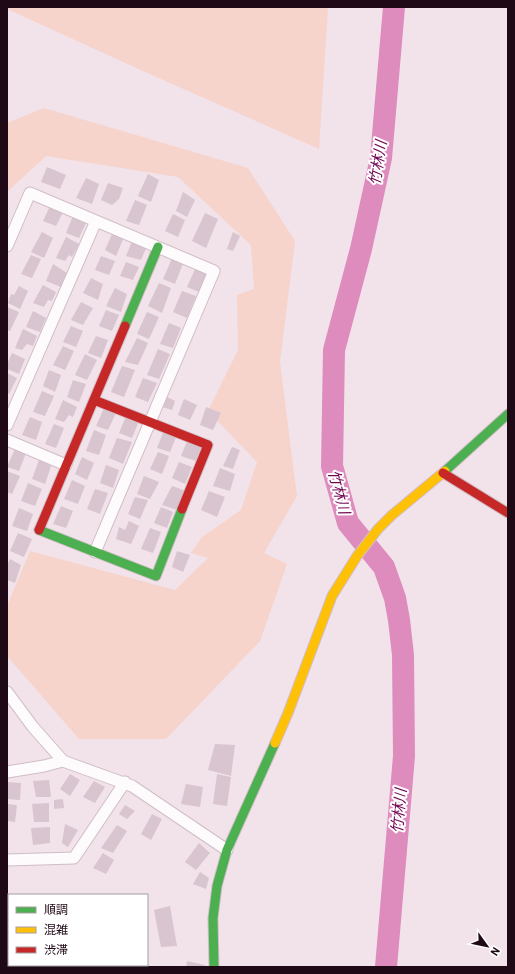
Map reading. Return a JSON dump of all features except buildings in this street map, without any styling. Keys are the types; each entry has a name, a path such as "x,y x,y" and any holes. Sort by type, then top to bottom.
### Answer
{"street":[{"path":"7,246 30,193 214,271 95,552"},
{"path":"7,425 96,221"},
{"path":"94,400 208,445 156,576 39,530 158,247"},
{"path":"214,967 213,918 217,886 227,850 288,713 332,596 357,556 392,514 443,473 508,414"},
{"path":"7,440 66,466"},
{"path":"443,473 508,513"},
{"path":"7,692 33,727 63,761 125,782 227,850"},
{"path":"7,772 44,766 63,761"},
{"path":"7,860 74,858 125,782"}],"shaded area":[{"path":"7,7 328,7 319,149 145,72 7,9"},
{"path":"44,108 248,168 295,241 280,362 297,496 264,553 287,564 260,641 166,739 79,739 7,656 7,606 30,551 175,590 208,558 191,553 202,537 241,510 257,462 208,411 238,350 237,295 254,289 251,245 178,177 46,156 7,192 7,123"}],"waterway":[{"name":"竹林川","path":"386,967 404,756 403,655 395,598 384,567 348,523 332,466 334,350 361,249 381,158 394,7"}],"traffic: fast":[{"path":"125,326 158,247"},
{"path":"445,471 508,414"},
{"path":"39,530 156,576 182,509"},
{"path":"214,967 213,918 217,886 227,850 275,743"}],"traffic: slow":[{"path":"275,743 288,713 332,596 357,556 378,529 392,515 445,471"}],"traffic: jam":[{"path":"39,530 125,326"},
{"path":"94,400 208,445 182,509"},
{"path":"443,473 508,513"}]}
